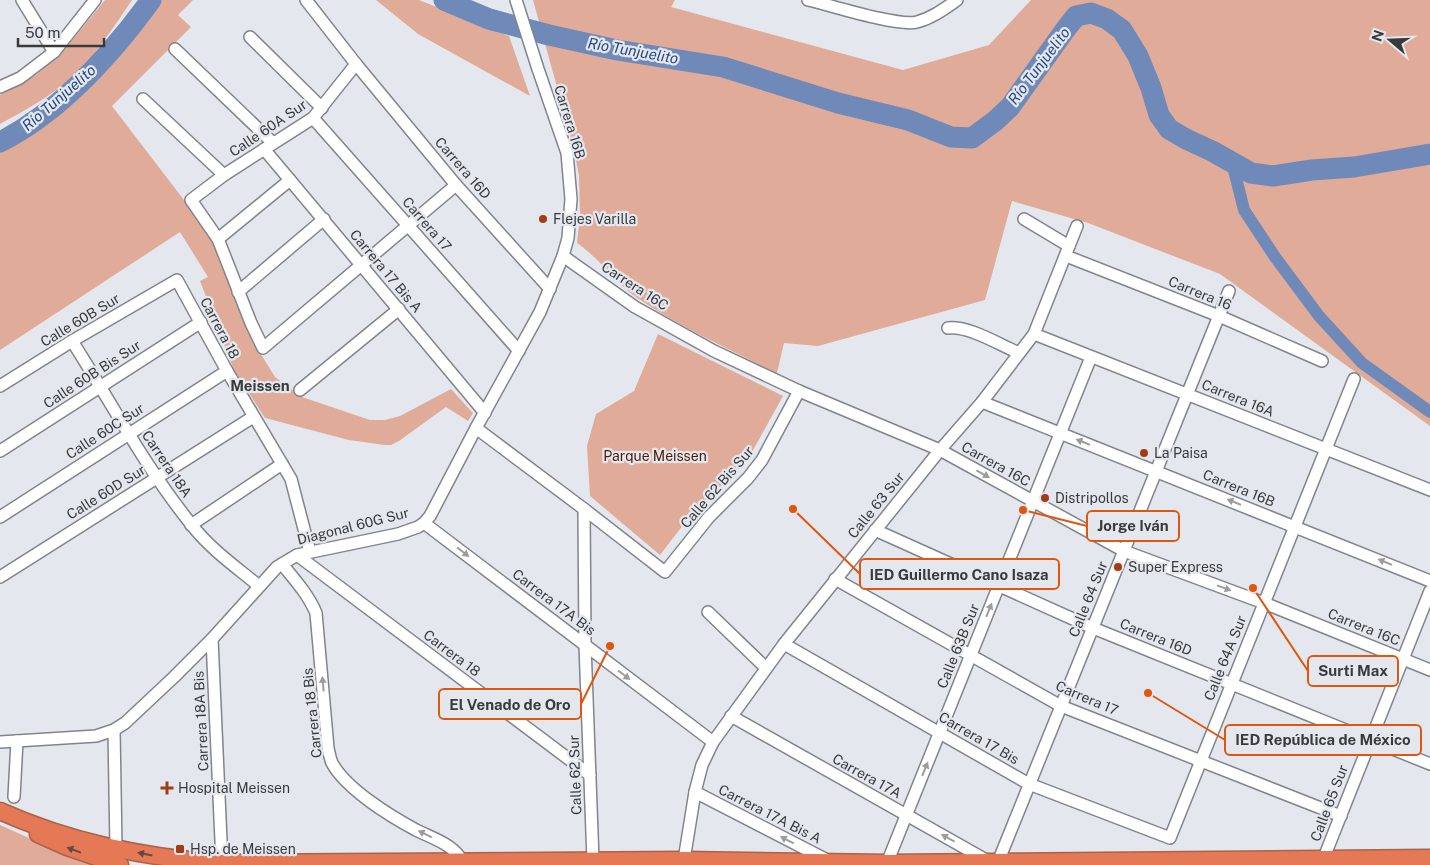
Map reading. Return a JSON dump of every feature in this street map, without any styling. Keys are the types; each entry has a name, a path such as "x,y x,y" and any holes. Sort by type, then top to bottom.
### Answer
{"highway":[{"path":"0,811 37,825 116,848 180,860 222,863 593,860 887,863 1430,858"},
{"path":"0,811 49,840 120,865"}],"street":[{"path":"22,0 54,52"},
{"path":"0,87 20,78 54,52 95,0"},
{"path":"306,0 356,64"},
{"name":"Carrera 16B","path":"516,0 567,153 570,216 568,238 563,256"},
{"path":"808,0 893,21 915,22 939,13 957,0"},
{"path":"250,37 322,108"},
{"name":"Carrera 17 Bis A","path":"175,50 268,146 290,180 485,412"},
{"name":"Calle 60A Sur","path":"191,200 224,175 313,118 356,64"},
{"name":"Carrera 16D","path":"356,64 456,185 550,289"},
{"path":"143,99 224,175"},
{"name":"Carrera 17","path":"313,118 519,351"},
{"path":"218,239 290,180"},
{"path":"362,264 456,185"},
{"name":"Carrera 18","path":"191,200 218,239 238,292 263,348 362,264"},
{"path":"238,292 324,219"},
{"name":"Carrera 16","path":"1024,219 1068,251 1322,361"},
{"name":"Calle 63 Sur","path":"684,860 695,792 702,766 713,742 766,668 835,579 940,450 982,402 1034,334 1077,226"},
{"name":"Diagonal 60G Sur","path":"0,742 96,736 114,730 136,714 212,639 259,586 282,564 297,555 398,534 424,523 436,508 476,428 540,312 563,256"},
{"name":"Carrera 16C","path":"563,256 635,307 714,351 799,391 940,450 1124,551 1264,603 1430,670"},
{"name":"Carrera 18","path":"177,280 293,485 310,552"},
{"name":"Calle 60B Sur","path":"0,386 72,341 177,280"},
{"name":"Calle 64 Sur","path":"994,862 1030,784 1229,291"},
{"path":"300,390 399,309"},
{"name":"Calle 60B Bis Sur","path":"0,451 201,322"},
{"path":"948,328 967,330 1019,353"},
{"name":"Carrera 16A","path":"1034,334 1430,490"},
{"name":"Carrera 18A","path":"72,341 157,478 191,525 205,540 259,586"},
{"name":"Calle 63B Sur","path":"887,863 1091,357"},
{"name":"Calle 60C Sur","path":"0,517 227,371"},
{"name":"Calle 64A Sur","path":"1170,838 1354,379"},
{"name":"Calle 62 Bis Sur","path":"584,509 665,572 709,517 748,478 762,460 799,391"},
{"name":"Carrera 16B","path":"982,402 1430,581"},
{"name":"Calle 60D Sur","path":"0,577 253,417"},
{"path":"476,428 584,509"},
{"path":"191,525 282,464"},
{"name":"Calle 62 Sur","path":"584,509 585,645 593,860"},
{"name":"Carrera 17A Bis","path":"424,523 713,742"},
{"name":"Carrera 16D","path":"875,530 1093,628 1430,764"},
{"name":"Carrera 18","path":"297,555 590,775"},
{"name":"Carrera 18 Bis","path":"282,564 303,591 316,613 328,748 332,762 341,776 367,799 414,829 452,848 463,862"},
{"name":"Carrera 17","path":"835,579 1061,706 1341,816"},
{"name":"Calle 65 Sur","path":"1323,860 1430,591"},
{"path":"708,612 766,668"},
{"name":"Carrera 18A Bis","path":"212,639 222,863"},
{"name":"Carrera 17 Bis","path":"784,644 1030,784 1170,838"},
{"name":"Carrera 17A","path":"731,716 906,815 994,862"},
{"path":"114,730 116,848"},
{"path":"14,797 17,741"},
{"name":"Carrera 17A Bis A","path":"695,792 831,862"}],"green space":[{"path":"105,0 132,0 95,53 68,81 35,104 0,124 0,95 36,75 60,55"},
{"path":"161,0 193,0 178,15 191,27 112,106 210,234 259,351 275,377 302,397 370,420 385,420 400,416 451,389 473,413 468,421 446,407 399,441 391,445 385,445 349,440 265,418 234,370 200,281 208,277 180,232 0,350 0,149 32,133 78,97 138,32"},
{"path":"376,0 419,0 509,36 530,96 418,34"},
{"path":"533,0 675,0 671,7 903,70 989,45 1031,0 1430,0 1430,426 1220,274 1088,223 1012,201 985,300 818,346 784,343 777,373 705,338 636,297 577,243 580,216 579,176 573,145"},
{"name":"Parque Meissen","path":"658,334 783,396 747,461 693,512 660,555 590,496 587,446 596,414 634,391"},
{"path":"0,825 58,851 98,865 0,865"}],"waterway":[{"name":"Río Tunjuelito","path":"0,142 44,114 64,98 102,61 151,0"},
{"name":"Río Tunjuelito","path":"444,0 489,19 549,35 617,50 723,67 838,103 908,120 951,137 972,138 1010,107 1076,16 1091,13 1107,19 1122,30 1138,56 1151,88 1159,115 1169,129 1251,173 1273,176 1312,170 1354,167 1430,154"},
{"path":"1232,162 1244,210 1275,257 1319,316 1362,363 1430,412"}],"place":[{"name":"Flejes Varilla","path":"543,219"},
{"name":"La Paisa","path":"1144,453"},
{"name":"Distripollos","path":"1045,498"},
{"name":"IED Guillermo Cano Isaza","path":"793,509"},
{"name":"Jorge Iván","path":"1023,510"},
{"name":"Super Express","path":"1118,567"},
{"name":"Surti Max","path":"1253,588"},
{"name":"El Venado de Oro","path":"610,646"},
{"name":"IED República de México","path":"1148,693"},
{"name":"Hospital Meissen","path":"167,788"},
{"name":"Hsp. de Meissen","path":"180,849"}],"district":[{"name":"Meissen","path":"260,386"}]}
